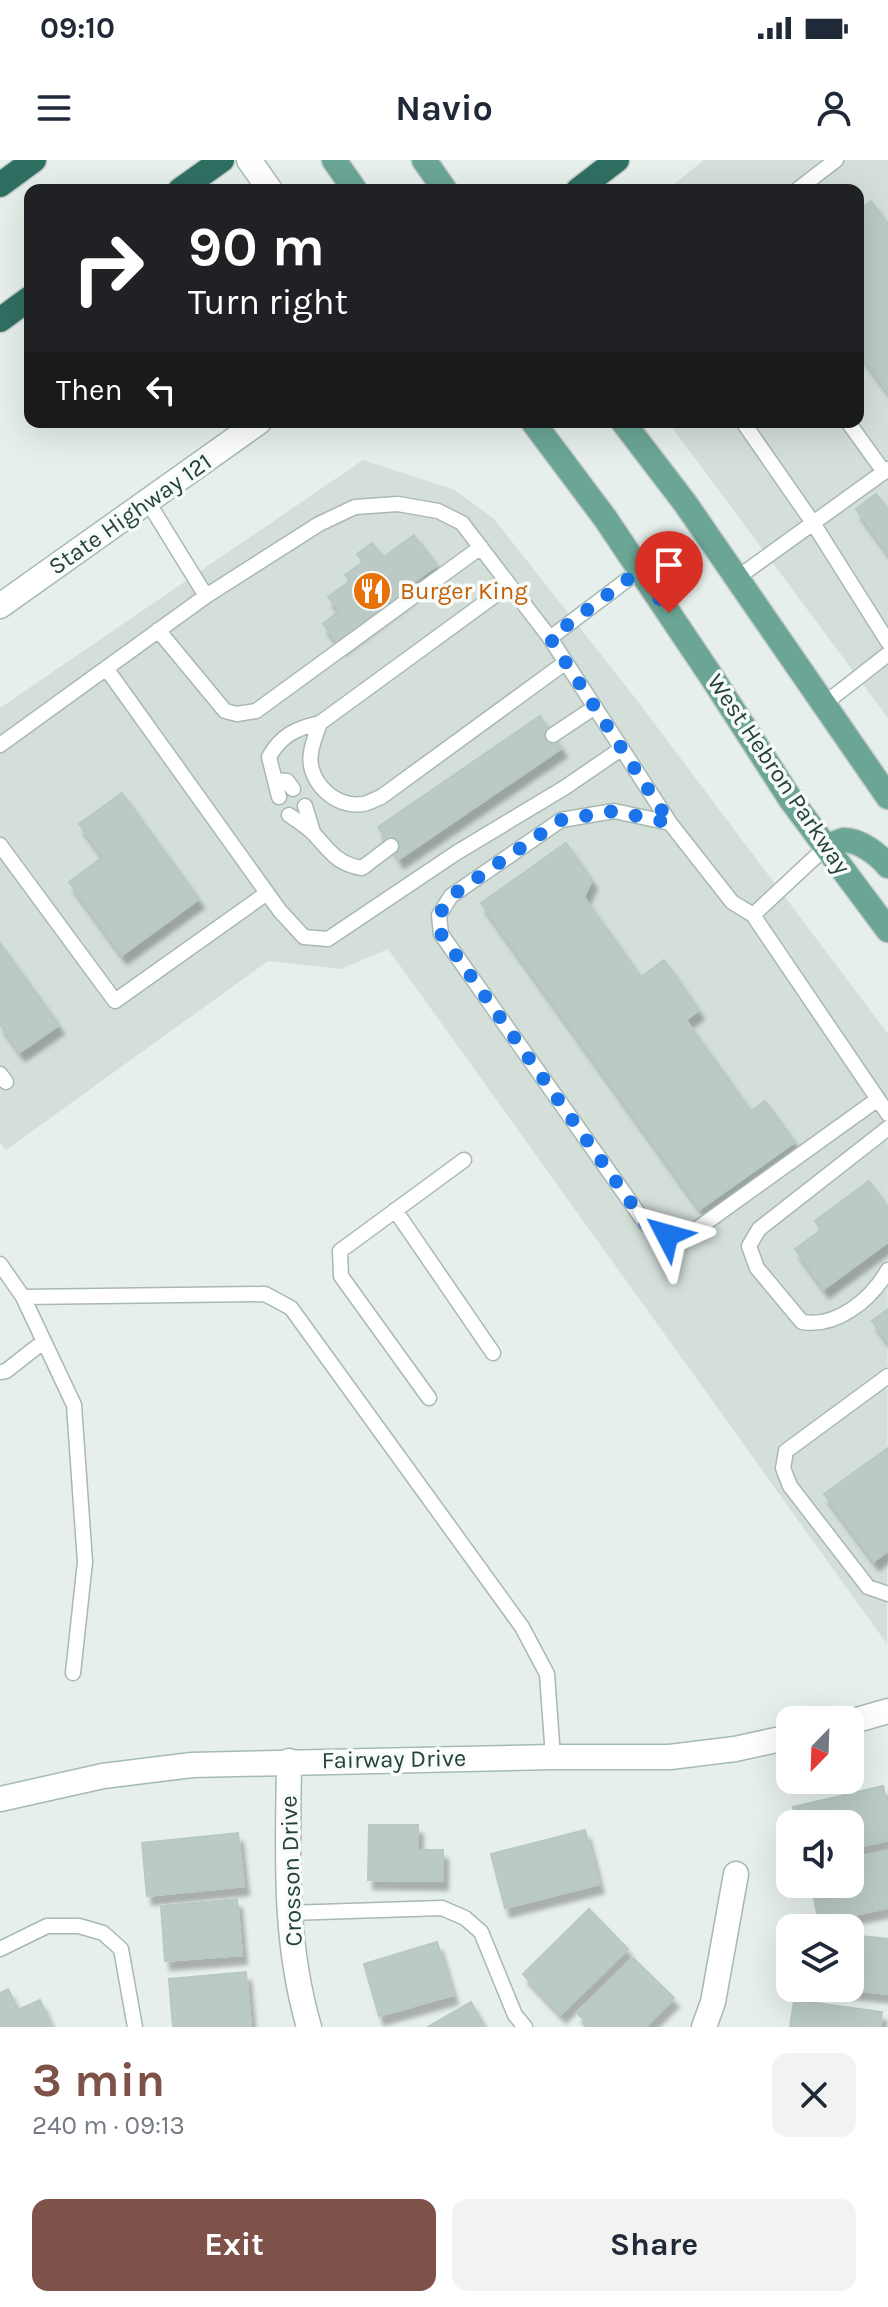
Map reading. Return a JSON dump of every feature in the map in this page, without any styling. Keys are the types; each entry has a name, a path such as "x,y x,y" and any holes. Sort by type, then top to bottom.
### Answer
{"highway":[{"path":"0,185 34,160"},
{"path":"188,184 222,160"},
{"path":"588,184 617,160"},
{"path":"0,320 24,302"}],"main road":[{"path":"334,160 351,184"},
{"path":"424,160 441,184"},
{"name":"West Hebron Parkway","path":"537,428 640,570 791,800 888,930"},
{"path":"628,428 685,503 888,797"},
{"path":"826,847 844,840 859,843 888,866"}],"street":[{"path":"249,160 266,184"},
{"name":"State Highway 121","path":"0,606 251,428"},
{"path":"864,1718 888,1711"},
{"name":"Fairway Drive","path":"0,1799 103,1776 192,1765 670,1757 776,1740"},
{"name":"Crosson Drive","path":"289,1761 288,1913 297,1986 309,2027"},
{"path":"704,2027 713,2002 736,1874"}],"lane":[{"path":"805,184 836,160"},
{"path":"747,428 813,523 888,642"},
{"path":"737,578 886,470 853,428"},
{"path":"148,502 206,596"},
{"path":"0,745 206,596 319,524 355,507 398,504 438,511 462,523 550,638 670,823 732,902 753,915 888,1114"},
{"path":"158,630 225,711 237,714 256,711 481,547"},
{"path":"550,638 640,570"},
{"path":"279,797 269,757 277,744 296,729 320,723 509,585"},
{"path":"824,704 888,654"},
{"path":"320,723 310,755 313,777 327,793 344,802 361,804 381,797 566,662"},
{"path":"106,668 267,893 304,937 328,939 456,853 564,788 621,749"},
{"path":"553,735 595,707"},
{"path":"275,780 287,781 293,789"},
{"path":"305,806 313,833"},
{"path":"670,823 614,811 561,820 451,896 439,915 441,934 646,1224 667,1235 690,1234 878,1099"},
{"path":"289,815 313,833 333,857 347,865 362,868 391,846"},
{"path":"0,845 115,1001 267,893"},
{"path":"753,915 826,847"},
{"path":"888,1128 759,1229 749,1246 757,1268 802,1322 817,1325 832,1321 877,1289 888,1270"},
{"path":"429,1398 341,1276 340,1251 464,1160"},
{"path":"395,1210 493,1353"},
{"path":"0,1264 23,1297 74,1405 85,1562 73,1673"},
{"path":"23,1297 265,1294 291,1308 522,1627 547,1674 553,1757"},
{"path":"0,1372 6,1371 43,1342"},
{"path":"888,1376 786,1451 783,1468 790,1486 846,1561 868,1587 888,1594"},
{"path":"288,1913 442,1908 465,1918 481,1932 515,2015 525,2027"},
{"path":"0,1949 47,1926 79,1926 103,1933 121,1949 135,2027"}],"shaded area":[{"path":"704,160 888,160 888,718 672,428 864,428 864,184 674,184"},
{"path":"363,460 455,490 494,519 636,699 888,1034 887,1644 388,949 341,969 268,961 6,1150 0,1143 0,708"}],"building":[{"path":"871,201 888,224 888,392 864,359 864,206"},
{"path":"876,494 888,509 888,553 856,509"},
{"name":"Burger King","path":"414,535 437,565 406,588 410,593 340,646 323,624 339,611 328,597 350,581 345,575 363,562 357,554 372,543 384,557"},
{"path":"540,716 562,748 399,859 378,827"},
{"path":"122,793 199,899 122,955 69,882 103,857 79,824"},
{"path":"566,843 592,880 584,897 641,977 664,960 699,1010 686,1020 751,1111 765,1101 795,1142 700,1209 481,903"},
{"path":"0,943 59,1025 20,1052 0,1024"},
{"path":"869,1181 888,1207 888,1242 824,1289 795,1249 821,1230 815,1221"},
{"path":"888,1309 888,1342 872,1321"},
{"path":"888,1448 888,1551 874,1561 824,1494"},
{"path":"883,1786 888,1809 888,1840 864,1846 864,1810 794,1810 793,1807 849,1794 864,1794 864,1790"},
{"path":"369,1825 418,1825 418,1850 443,1850 443,1881 368,1880"},
{"path":"585,1830 599,1884 505,1908 491,1854"},
{"path":"238,1833 244,1886 147,1896 142,1843"},
{"path":"888,1851 888,1908 858,1914 817,1914 814,1898 864,1898 864,1856"},
{"path":"237,1899 242,1955 165,1961 161,1906"},
{"path":"589,1909 628,1949 561,2014 523,1974"},
{"path":"864,1936 888,1939 888,1994 864,1991"},
{"path":"437,1942 453,1995 379,2016 364,1964"},
{"path":"633,1958 674,1998 645,2027 591,2027 577,2013"},
{"path":"246,1972 251,2026 173,2027 169,1979"},
{"path":"8,1989 18,2010 40,2000 52,2027 0,2027 0,1993"},
{"path":"471,2002 485,2027 428,2027"},
{"path":"794,2002 882,2012 880,2027 790,2027"}],"place":[{"name":"Burger King","path":"372,591"}],"route":[{"path":"667,1235 646,1224 441,934 439,915 451,896 561,820 614,811 670,823 550,638 640,570 669,613"}]}
